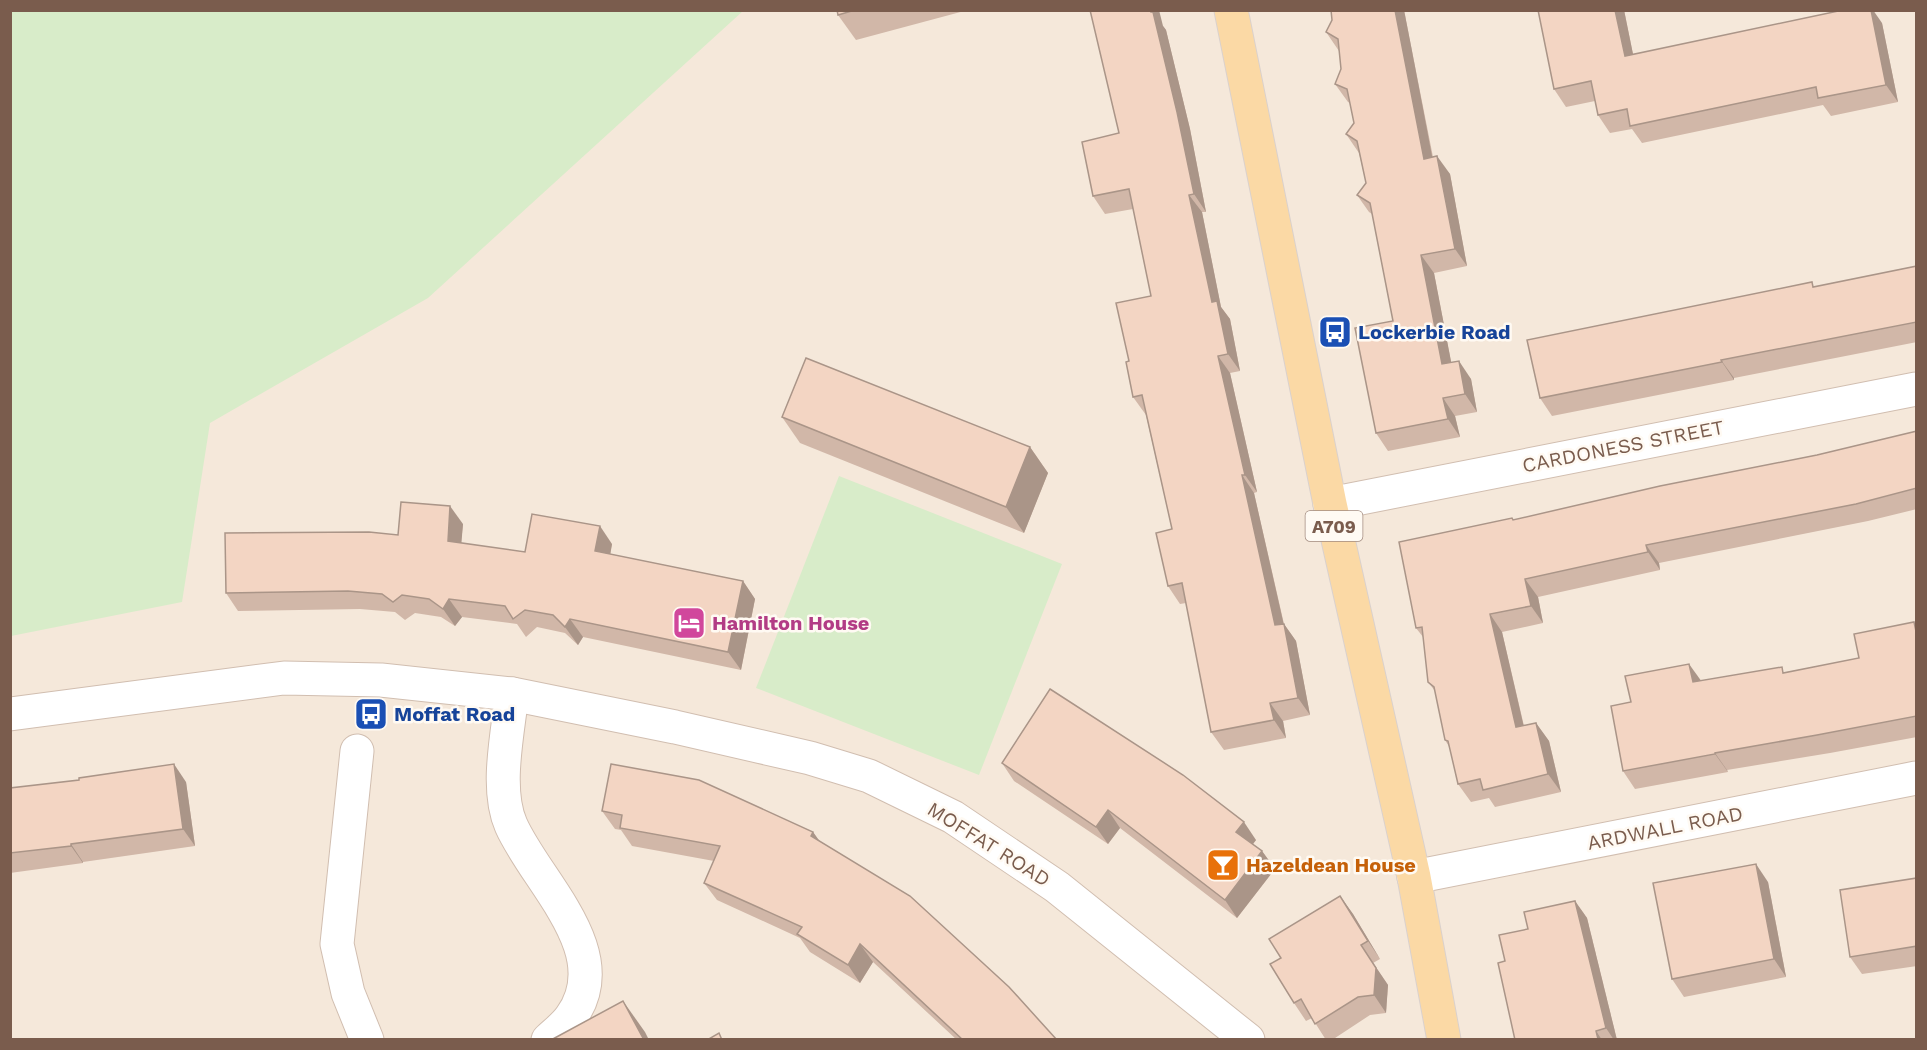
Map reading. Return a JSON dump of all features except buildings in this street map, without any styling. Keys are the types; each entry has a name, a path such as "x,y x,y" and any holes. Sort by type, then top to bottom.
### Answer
{"main road":[{"name":"A709","path":"1231,10 1330,504 1414,877 1444,1040"}],"street":[{"name":"CARDONESS STREET","path":"1330,504 1917,389"},
{"name":"MOFFAT ROAD","path":"10,714 284,678 381,680 512,694 675,727 810,758 869,776 953,817 1057,887 1248,1040"},
{"path":"512,694 504,762 504,797 510,824 567,917 582,949 586,969 584,992 571,1018 548,1040"},
{"path":"357,751 337,944 348,993 367,1040"},
{"name":"ARDWALL ROAD","path":"1414,877 1917,778"}],"shaded area":[{"path":"11,11 1916,11 1916,1039 11,1039"}],"green space":[{"path":"11,10 743,11 428,298 210,423 182,602 11,636"},
{"path":"839,476 1062,564 979,775 756,688"}],"place":[{"name":"Lockerbie Road","path":"1335,332"},
{"name":"Hamilton House","path":"689,623"},
{"name":"Moffat Road","path":"371,714"},
{"name":"Hazeldean House","path":"1223,865"}]}
